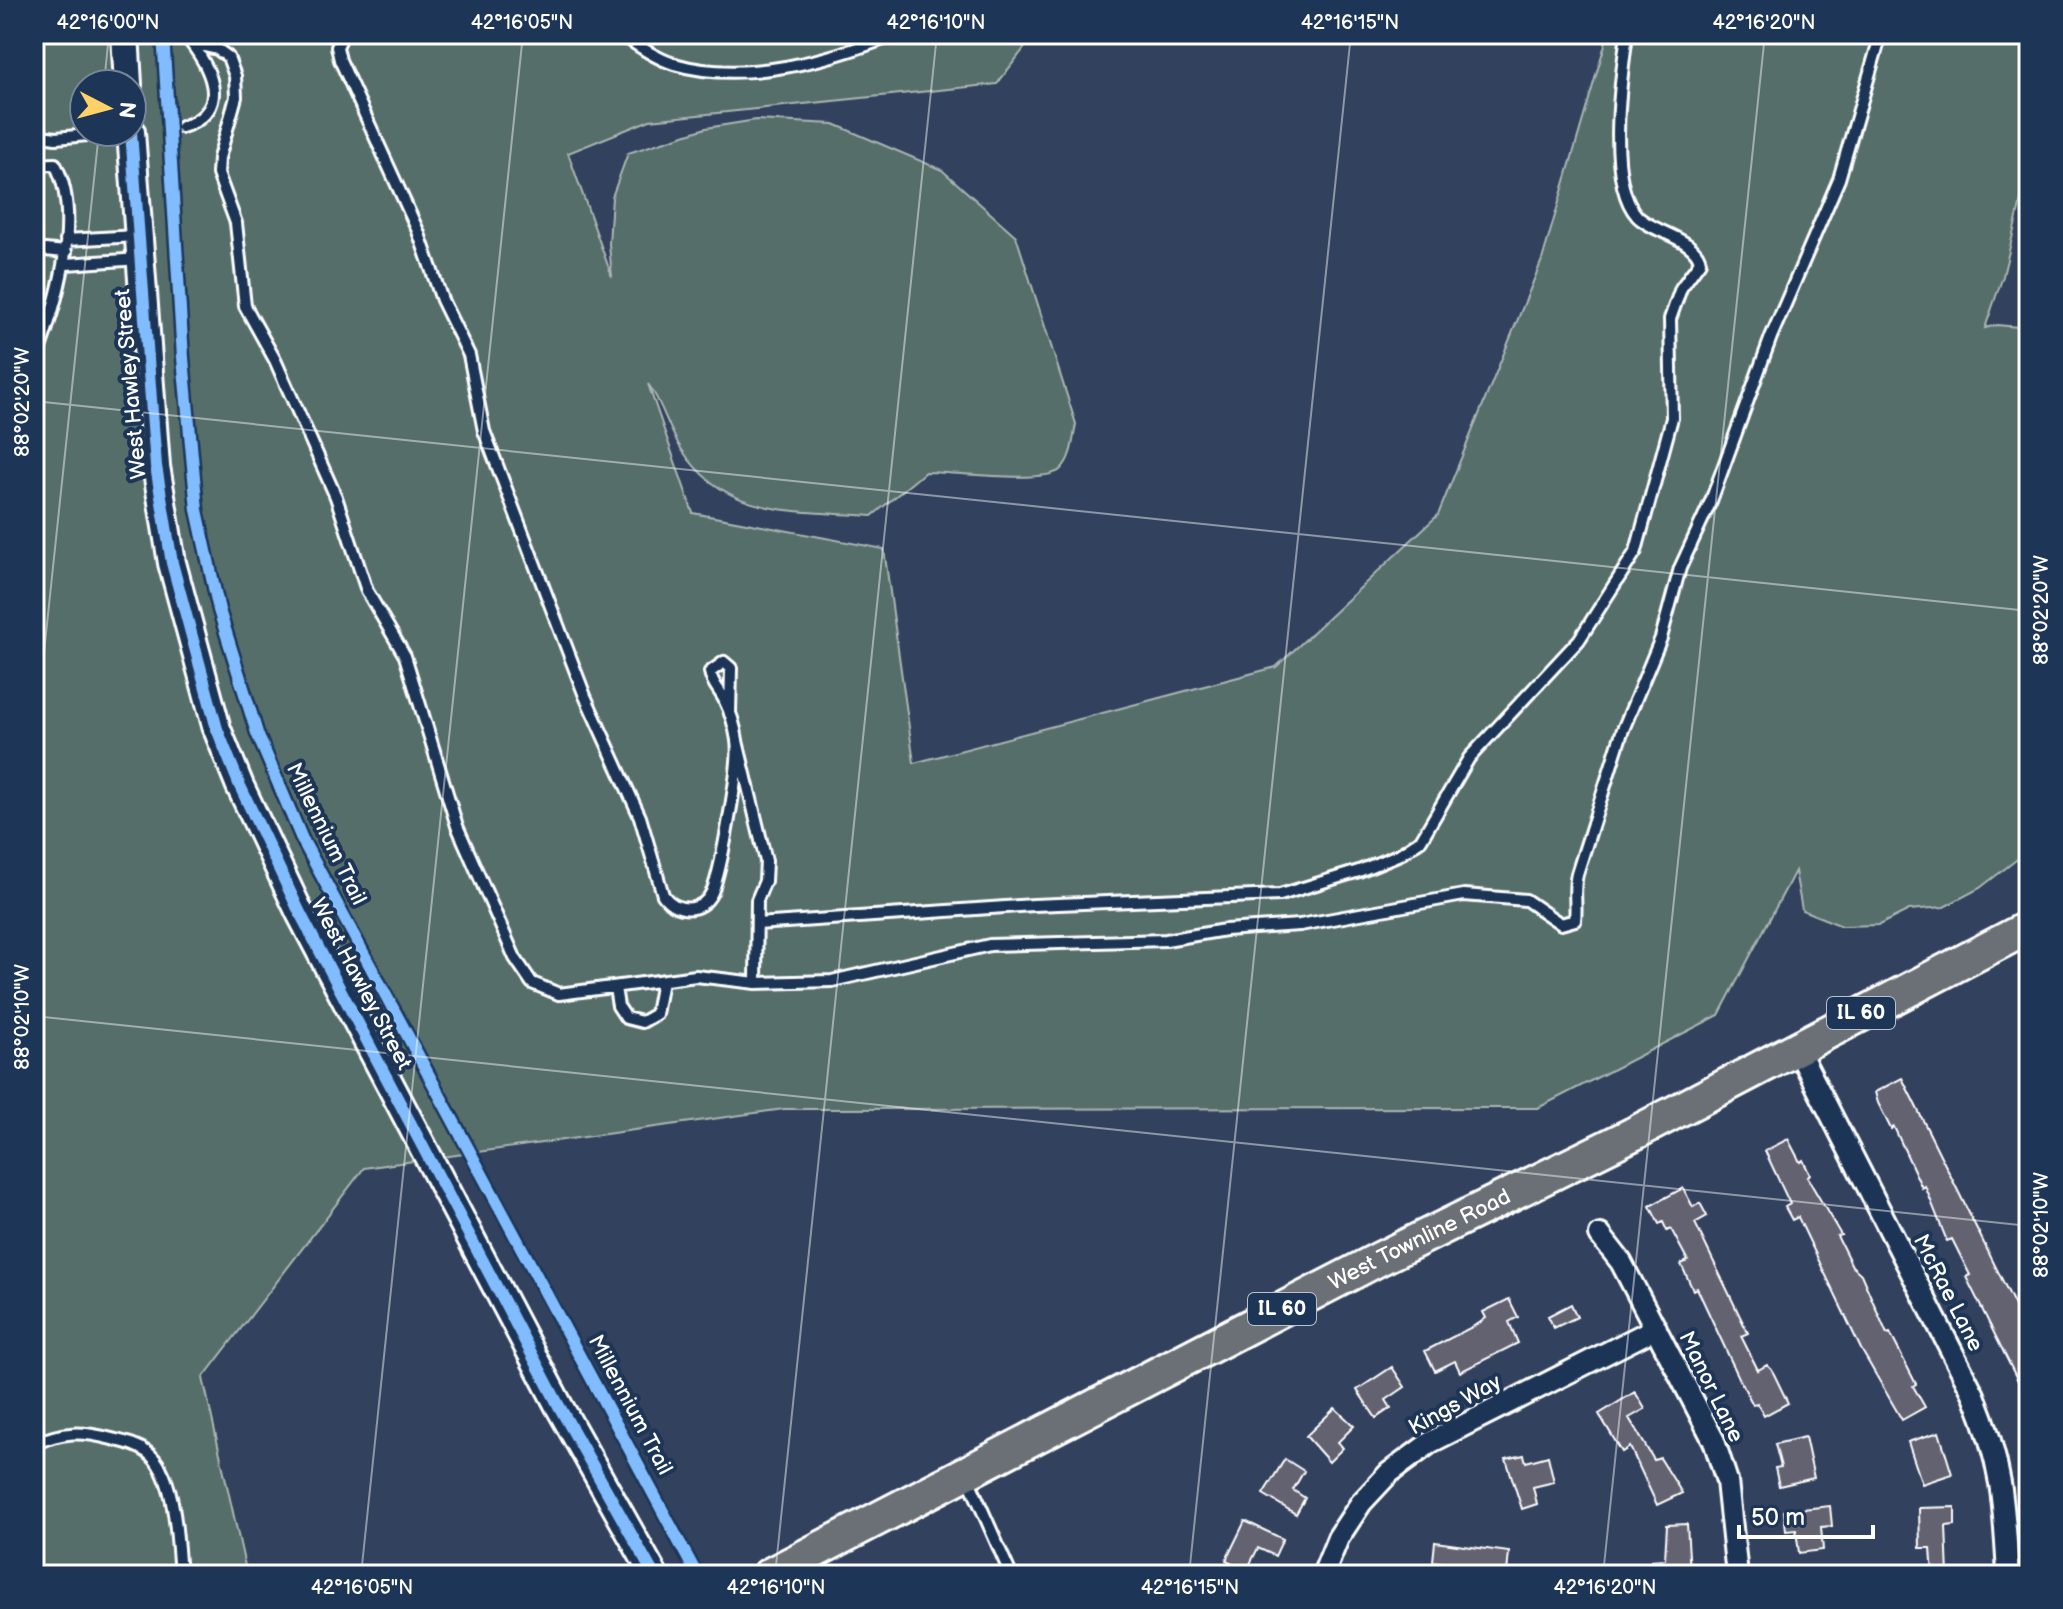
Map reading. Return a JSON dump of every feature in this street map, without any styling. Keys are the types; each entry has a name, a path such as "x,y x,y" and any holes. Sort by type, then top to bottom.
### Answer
{"main road":[{"name":"West Townline Road","path":"769,1575 2029,927"}],"street":[{"path":"125,34 127,68"},
{"name":"West Hawley Street","path":"132,148 156,466 172,563 197,664 228,758 300,913 559,1406 654,1575"},
{"name":"McRae Lane","path":"1797,1048 1974,1395 1994,1445 2003,1496 2008,1575"},
{"name":"Manor Lane","path":"1600,1235 1621,1262 1718,1455 1727,1481 1737,1575"},
{"name":"Kings Way","path":"1323,1575 1338,1538 1361,1503 1389,1473 1431,1442 1656,1328"}],"lane":[{"path":"343,34 337,47 340,60 418,231 442,300 469,355 484,431 541,584 585,696 632,796 663,895 669,904 681,909 693,908 711,893 731,803 737,741"},
{"path":"621,34 671,63 703,71 737,72 816,60 897,34"},
{"path":"757,924 1034,905 1280,895 1359,871 1400,854 1421,840 1469,758 1579,640 1623,577 1644,531 1667,444 1674,390 1670,319 1681,288 1700,262 1694,249 1638,217 1624,192 1620,152 1627,34"},
{"path":"188,38 217,49 228,57 235,76 236,97 219,158 218,174 236,223 245,306 275,360 318,453 367,591 405,656 457,826 487,889 502,932 524,974 547,991 559,994 696,976 756,983 832,981 990,945 1166,940 1225,930 1300,925 1464,895 1526,900 1561,924 1575,920 1577,874 1622,732 1661,638 1680,568 1711,501 1771,337 1835,190 1881,34"},
{"path":"182,127 203,116 211,101 213,82 208,66 188,38"},
{"path":"34,135 68,137"},
{"path":"34,165 55,164 64,180 66,246 66,264 34,364"},
{"path":"34,249 140,247"},
{"path":"66,264 140,247"},
{"path":"730,714 751,786 766,861 765,881 757,900 756,983"},
{"path":"615,988 618,1006 626,1018 642,1022 656,1014 662,981"},
{"path":"34,1444 68,1431 136,1445 147,1452 166,1476 180,1575"},
{"path":"965,1472 1011,1575"}],"green space":[{"path":"34,34 1035,34 997,84 650,120 568,153 612,277 609,244 612,197 628,153 706,128 756,120 834,124 942,170 1016,236 1076,424 1067,460 1060,470 1017,477 925,472 872,516 766,507 720,489 700,472 677,442 648,384 693,513 884,549 914,763 1276,667 1438,515 1542,260 1608,34 2029,34 2029,168 2003,276 1985,328 1997,325 2029,328 2029,850 1980,888 1944,907 1909,910 1879,925 1842,926 1802,910 1795,871 1719,1015 1538,1108 784,1109 364,1168 203,1378 247,1575 34,1575"}],"building":[{"path":"1902,1078 2029,1334 2029,1378 2019,1383 1966,1277 1970,1275 1952,1239 1947,1241 1925,1186 1922,1188 1894,1127 1891,1129 1878,1103 1875,1092"},
{"path":"1788,1139 1800,1162 1803,1160 1810,1175 1807,1177 1841,1235 1837,1236 1852,1266 1861,1274 1887,1334 1890,1333 1916,1384 1913,1386 1925,1407 1902,1420 1861,1349 1798,1217 1792,1220 1785,1207 1790,1204 1765,1151"},
{"path":"1683,1188 1693,1207 1700,1203 1707,1216 1695,1223 1748,1333 1741,1336 1758,1370 1767,1365 1772,1370 1788,1403 1764,1416 1757,1403 1753,1405 1697,1288 1693,1290 1681,1264 1688,1261 1671,1229 1667,1231 1663,1222 1659,1224 1650,1206"},
{"path":"1509,1299 1518,1317 1509,1322 1518,1343 1460,1372 1455,1361 1435,1371 1425,1351 1478,1324 1486,1318 1483,1312"},
{"path":"1571,1304 1577,1317 1554,1328 1548,1316"},
{"path":"1392,1367 1405,1387 1386,1400 1391,1408 1376,1418 1357,1390"},
{"path":"1635,1392 1645,1409 1629,1418 1654,1460 1660,1458 1682,1493 1657,1505 1630,1447 1622,1452 1599,1414"},
{"path":"1335,1408 1354,1426 1338,1442 1343,1448 1329,1462 1306,1436"},
{"path":"1939,1432 1952,1474 1922,1484 1908,1442"},
{"path":"1805,1437 1814,1478 1779,1486 1775,1468 1781,1467 1775,1444"},
{"path":"1524,1455 1526,1462 1548,1456 1554,1482 1533,1487 1537,1504 1522,1509 1506,1459"},
{"path":"1285,1459 1304,1471 1293,1490 1305,1498 1296,1514 1263,1494"},
{"path":"1830,1506 1832,1526 1821,1527 1823,1550 1799,1553 1796,1530 1786,1531 1784,1511"},
{"path":"1955,1507 1955,1525 1946,1526 1948,1575 1933,1575 1931,1548 1920,1548 1919,1508"},
{"path":"1245,1521 1283,1539 1275,1556 1258,1548 1247,1570 1226,1560"},
{"path":"1687,1524 1690,1573 1652,1575 1651,1560 1665,1559 1667,1525"},
{"path":"1435,1542 1509,1552 1507,1573 1488,1575 1458,1570 1459,1566 1433,1561"}],"cycle path":[{"name":"Millennium Trail","path":"163,34 183,358 197,510 219,610 257,733 302,839 697,1575"},
{"path":"132,148 156,466 172,563 217,729 240,786 300,913 559,1406 654,1575"}]}
